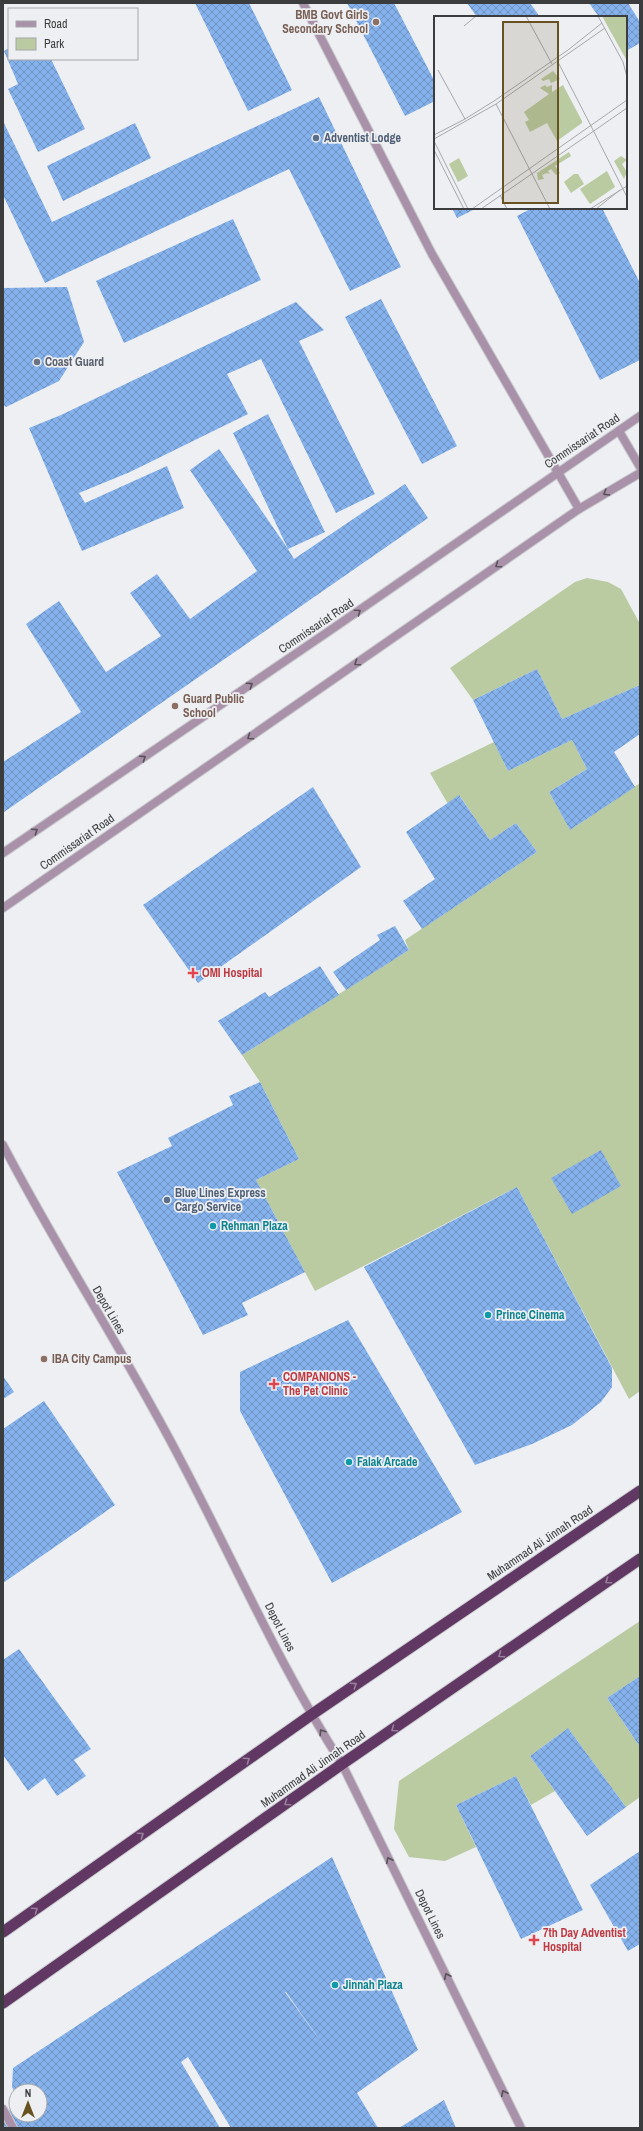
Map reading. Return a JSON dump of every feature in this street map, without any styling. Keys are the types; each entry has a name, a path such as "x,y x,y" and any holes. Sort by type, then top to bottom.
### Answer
{"highway":[{"name":"Muhammad Ali Jinnah Road","path":"3,1932 311,1715 640,1491"},
{"name":"Muhammad Ali Jinnah Road","path":"3,2003 342,1764 640,1559"}],"street":[{"path":"303,3 432,254 579,509"},
{"name":"Commissariat Road","path":"3,853 335,627 558,471 640,416"},
{"path":"619,430 640,467"},
{"name":"Commissariat Road","path":"3,908 579,509 640,473"},
{"name":"Depot Lines","path":"3,1145 27,1191 178,1456 311,1715 342,1764 521,2128"},
{"path":"3,2109 13,2128"}],"green space":[{"path":"587,578 608,582 621,589 640,624 640,685 562,719 537,669 473,700 450,668 575,582"},
{"path":"572,740 587,769 549,792 570,830 640,783 640,1391 629,1399 517,1187 315,1291 256,1180 299,1159 260,1082 242,1055 409,950 405,940 537,852 516,823 490,840 460,796 448,804 430,773 494,742 508,771"},
{"path":"640,1621 640,1676 607,1698 640,1747 640,1797 626,1807 568,1728 530,1756 555,1791 531,1805 516,1776 456,1805 476,1847 445,1861 409,1857 394,1829 399,1781"}],"building":[{"path":"195,3 249,3 292,90 248,111"},
{"path":"347,3 394,3 434,80 434,102 405,116"},
{"path":"467,3 530,3 539,16 476,16"},
{"path":"589,3 628,3 640,22 640,43 627,50 627,16 598,16"},
{"path":"8,49 8,60 51,60 85,129 38,152 8,89 18,84 4,51"},
{"path":"319,97 401,267 350,291 289,169 45,283 3,195 3,121 52,222"},
{"path":"135,123 151,158 63,201 47,166"},
{"path":"452,209 475,209 457,218"},
{"path":"530,209 603,209 640,283 640,360 600,380 517,216"},
{"path":"233,219 261,280 124,343 96,281"},
{"name":"Coast Guard","path":"67,287 84,342 59,381 6,407 3,405 3,288"},
{"path":"381,299 457,446 422,464 345,317"},
{"path":"296,302 324,330 299,341 375,494 336,513 261,359 227,374 248,414 130,472 79,493 85,503 167,466 184,508 82,551 29,428 61,415"},
{"path":"268,414 325,532 288,549 233,433"},
{"path":"219,449 294,559 405,484 428,518 4,812 3,762 81,712 26,624 59,601 106,672 161,636 130,593 157,574 190,619 257,571 190,470"},
{"path":"537,669 562,719 640,685 640,734 614,752 635,787 570,830 549,792 587,769 572,740 508,771 473,700"},
{"path":"313,787 361,867 198,983 143,905"},
{"path":"459,795 490,840 516,823 537,852 422,929 403,901 435,879 406,832"},
{"path":"395,926 409,950 346,990 333,972 380,940 377,935"},
{"path":"320,966 339,995 242,1055 218,1021 265,992 269,997"},
{"name":"Rehman Plaza","path":"260,1082 299,1159 256,1180 305,1272 242,1303 248,1315 203,1335 117,1172 172,1146 168,1138 233,1105 229,1096"},
{"path":"601,1150 621,1186 572,1214 551,1178"},
{"name":"Prince Cinema","path":"517,1187 612,1368 612,1387 601,1402 572,1425 532,1444 475,1465 364,1267"},
{"name":"Falak Arcade","path":"348,1320 462,1512 332,1583 240,1411 240,1372"},
{"path":"3,1376 14,1392 3,1399"},
{"path":"44,1401 115,1505 3,1583 3,1429"},
{"path":"19,1649 91,1749 74,1760 86,1776 57,1796 45,1778 28,1791 3,1755 3,1660"},
{"path":"640,1676 640,1747 607,1698"},
{"path":"568,1728 626,1807 587,1836 530,1756"},
{"path":"516,1776 583,1910 521,1939 456,1805"},
{"path":"640,1851 640,1944 628,1951 590,1885"},
{"path":"332,1857 418,2050 357,2093 378,2128 231,2128 188,2057 181,2062 220,2128 3,2128 3,2115 8,2112 8,2123 48,2123 48,2083 12,2083 13,2068","holes":["285,1992 286,1992 326,2049"]},
{"path":"444,2100 456,2128 399,2128"}],"place":[{"name":"BMB Govt Girls Secondary School","path":"376,22"},
{"name":"Adventist Lodge","path":"316,138"},
{"name":"Coast Guard","path":"37,362"},
{"name":"Guard Public School","path":"175,706"},
{"name":"OMI Hospital","path":"193,973"},
{"name":"Blue Lines Express Cargo Service","path":"167,1200"},
{"name":"Rehman Plaza","path":"213,1226"},
{"name":"Prince Cinema","path":"488,1315"},
{"name":"IBA City Campus","path":"44,1359"},
{"name":"COMPANIONS - The Pet Clinic","path":"274,1384"},
{"name":"Falak Arcade","path":"349,1462"},
{"name":"7th Day Adventist Hospital","path":"534,1940"},
{"name":"Jinnah Plaza","path":"335,1985"}]}
